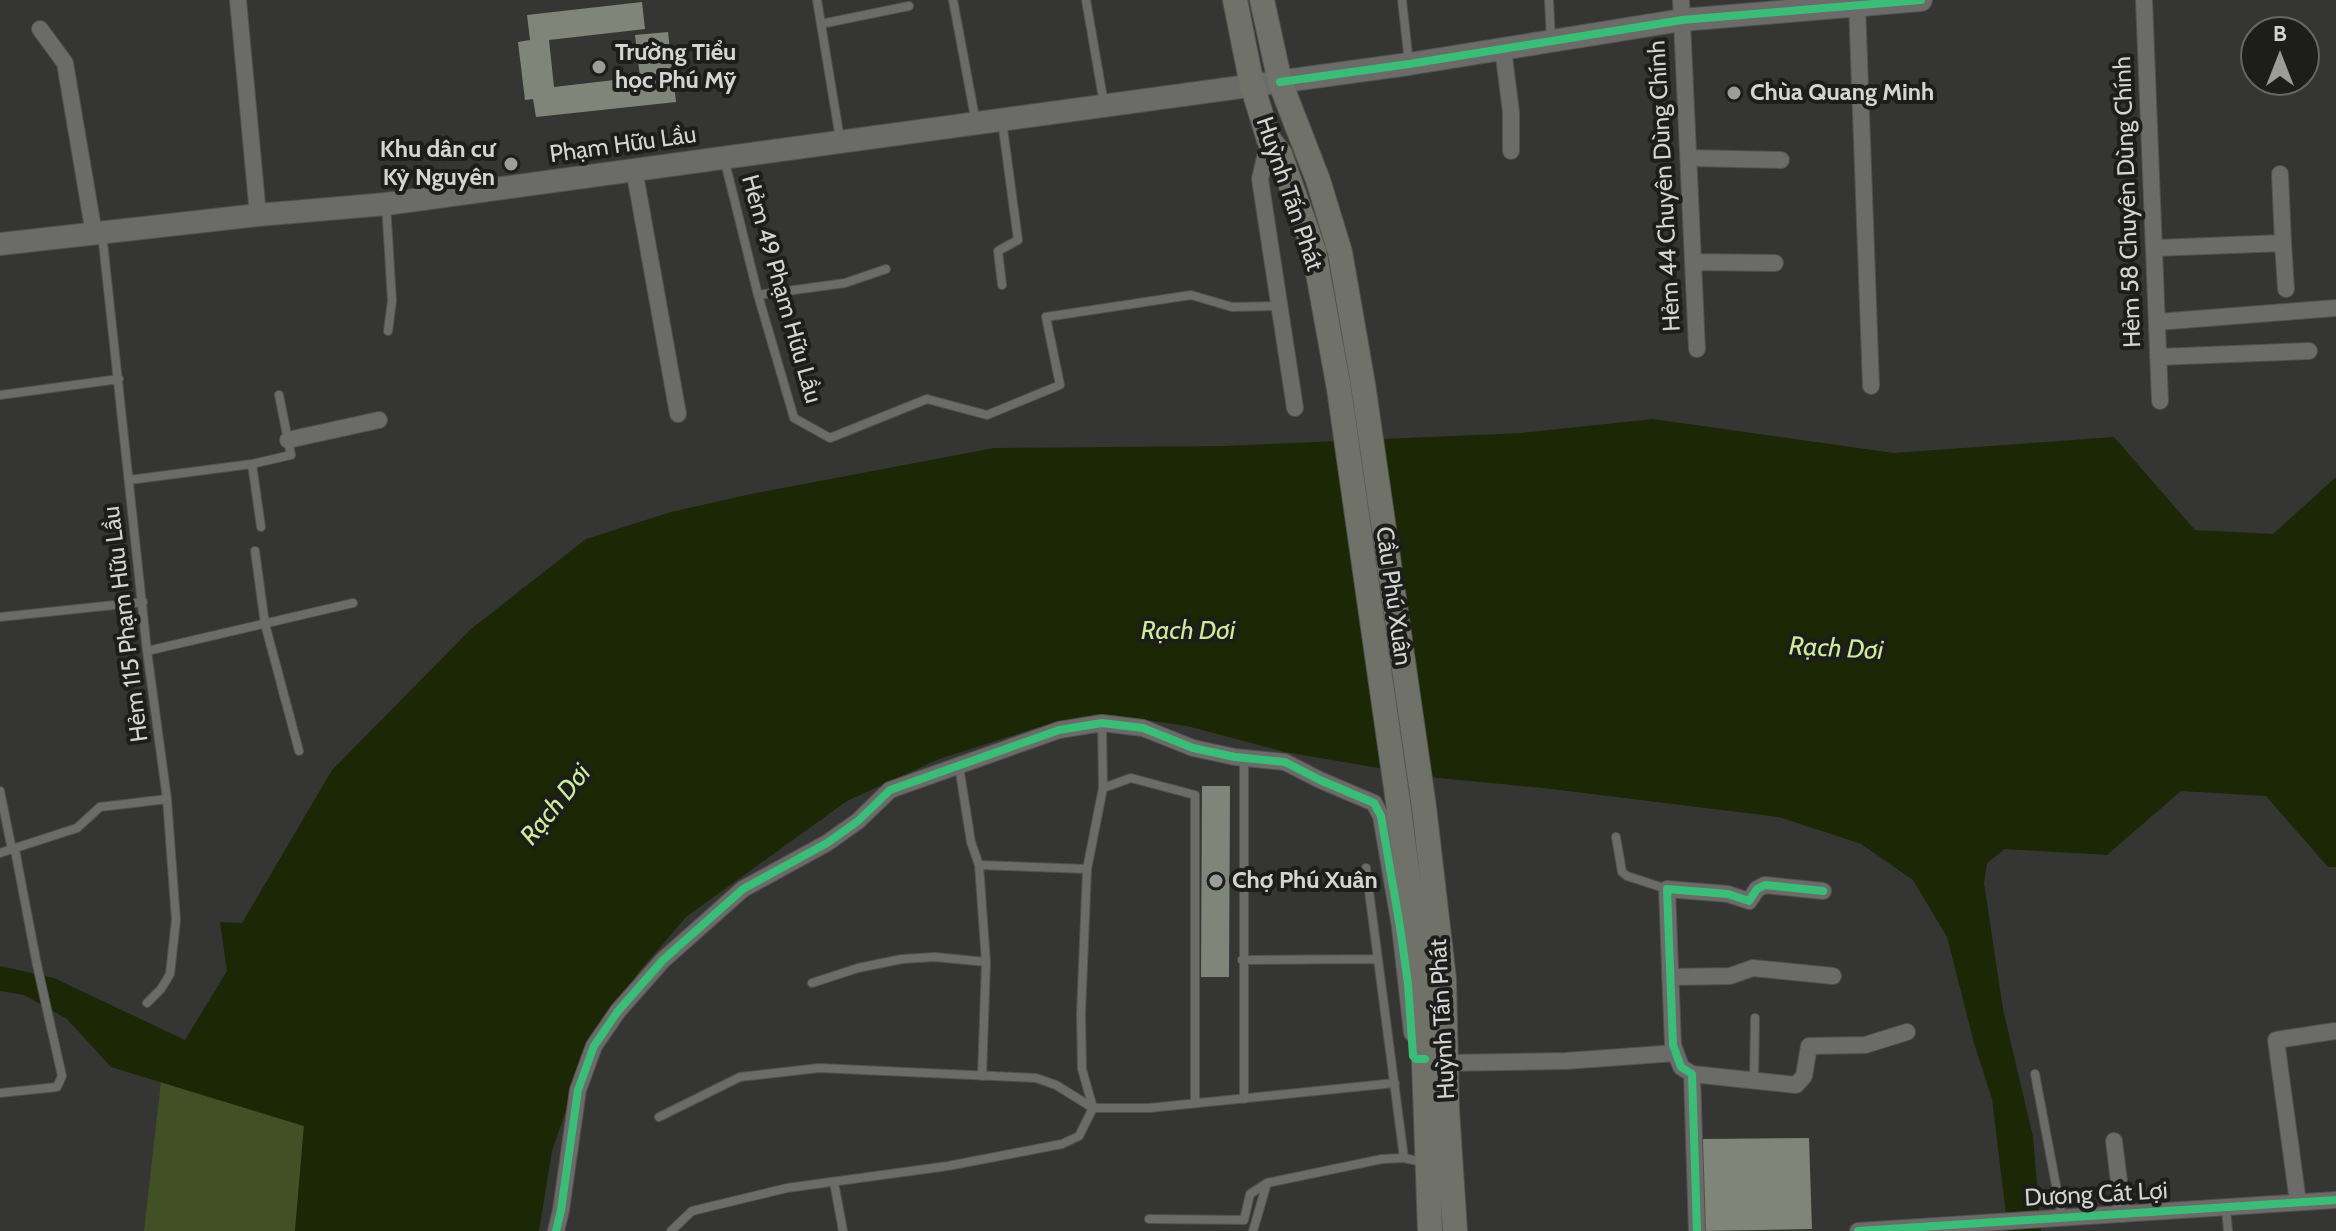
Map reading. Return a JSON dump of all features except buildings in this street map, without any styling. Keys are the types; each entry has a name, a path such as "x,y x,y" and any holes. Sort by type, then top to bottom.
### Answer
{"main road":[{"name":"Huỳnh Tấn Phát","path":"1235,0 1252,85 1269,140 1280,154 1314,251 1351,386"},
{"name":"Huỳnh Tấn Phát","path":"1262,0 1280,82 1318,180 1340,252 1351,386"},
{"name":"Phạm Hữu Lầu","path":"0,244 386,204 1280,82 1551,41 1682,10 1921,0"},
{"name":"Cầu Phú Xuân","path":"1351,386 1412,808"},
{"name":"Huỳnh Tấn Phát","path":"1412,808 1421,979 1436,1061 1455,1231"},
{"name":"Huỳnh Tấn Phát","path":"1430,1231 1416,1161 1436,1061"}],"street":[{"path":"238,0 258,215"},
{"name":"Hẻm 58 Chuyên Dùng Chính","path":"2144,0 2160,401"},
{"path":"1857,2 1871,386"},
{"name":"Hẻm 44 Chuyên Dùng Chính","path":"1682,10 1697,349"},
{"path":"40,29 65,63 98,233"},
{"path":"1503,49 1511,112 1511,151"},
{"path":"1269,140 1260,179 1295,408"},
{"path":"1688,158 1781,160"},
{"path":"634,169 678,414"},
{"path":"2280,174 2286,289"},
{"path":"2156,248 2283,243"},
{"path":"1693,262 1775,263"},
{"path":"2157,322 2336,308"},
{"path":"2158,357 2309,351"},
{"path":"288,440 379,420"},
{"path":"556,1231 578,1090 594,1046 618,1011 663,960 743,889 827,843 858,821 890,790 1059,730 1102,723 1143,728 1193,748 1285,762 1374,803 1378,808 1400,927 1413,1056 1416,1059 1565,1061 1676,1053"},
{"path":"1823,891 1765,885 1757,889 1749,901 1728,894 1667,889 1673,1045 1681,1067 1692,1074 1796,1085 1804,1076 1809,1046 1865,1045 1907,1032"},
{"path":"1670,977 1730,976 1753,968 1833,976"},
{"path":"2298,1202 2276,1040 2335,1031"},
{"path":"1692,1074 1697,1231"},
{"path":"2114,1141 2123,1214"},
{"name":"Dương Cát Lợi","path":"1858,1231 1939,1228 1998,1221 2056,1221 2336,1200"}],"lane":[{"path":"817,0 840,140"},
{"path":"953,0 976,123"},
{"path":"1086,0 1104,105"},
{"path":"1402,0 1409,64"},
{"path":"1549,0 1551,41"},
{"path":"821,24 909,6"},
{"path":"1002,120 1018,240 998,251 1002,285"},
{"name":"Hẻm 49 Phạm Hữu Lầu","path":"724,157 758,295 794,418 830,438 927,399 987,415 1060,385 1046,317 1191,295 1232,307 1278,306"},
{"path":"386,204 392,301 388,331"},
{"name":"Hẻm 115 Phạm Hữu Lầu","path":"98,233 119,379 147,651 167,799 176,920 170,974 147,1003"},
{"path":"758,295 845,283 886,269"},
{"path":"0,395 119,379"},
{"path":"129,480 252,464 291,455 279,395"},
{"path":"252,464 261,527"},
{"path":"255,551 265,624 299,751"},
{"path":"0,617 143,602"},
{"path":"147,651 353,603"},
{"path":"671,1231 692,1211 787,1188 948,1166 1062,1144 1079,1136 1093,1108 1082,1069 1081,1014 1087,869 1103,788 1102,723"},
{"path":"1244,758 1244,1099"},
{"path":"959,766 971,842 979,865 986,962 982,1076"},
{"path":"1103,788 1131,778 1195,795 1195,1103"},
{"path":"0,791 62,1076 57,1087 0,1093"},
{"path":"0,853 77,828 100,807 167,799"},
{"path":"1616,837 1622,872 1667,889"},
{"path":"979,865 1087,869"},
{"name":"Huỳnh Tấn Phát","path":"1366,868 1395,1083 1416,1161"},
{"path":"812,983 858,968 902,959 935,957 986,962"},
{"path":"1242,960 1378,959"},
{"path":"1754,1082 1755,1018"},
{"path":"659,1117 740,1077 819,1068 1036,1078 1064,1089 1093,1108 1149,1108 1395,1083"},
{"path":"2035,1074 2056,1221"},
{"path":"1149,1219 1244,1220 1250,1194 1267,1183 1382,1159 1416,1161"},
{"path":"834,1182 843,1231"},
{"path":"1253,1231 1267,1183"},
{"path":"2225,1207 2228,1231"}],"shaded area":[{"path":"161,1082 304,1126 295,1231 144,1231"}],"water":[{"name":"Rạch Dơi","path":"1653,419 1894,453 2114,437 2195,530 2273,534 2336,477 2336,867 2328,867 2266,796 2181,791 2107,855 2005,849 1987,863 1984,883 2003,1009 2033,1137 2041,1231 2008,1231 1992,1099 1947,937 1913,880 1861,844 1779,817 1438,778 1285,752 1187,726 1112,715 1039,727 939,759 847,801 686,917 638,973 586,1051 552,1151 539,1231 295,1231 304,1126 111,1067 67,1019 24,995 0,991 0,966 54,978 185,1040 227,971 220,922 242,923 332,770 471,629 586,539 671,512 751,494 994,448 1224,446 1521,433"}],"cycle path":[{"path":"1280,82 1682,20 1921,0"},
{"path":"556,1231 578,1090 594,1046 618,1011 663,960 743,889 827,843 858,821 890,790 1059,730 1102,723 1143,728 1193,748 1235,757 1285,762 1374,803 1381,816 1400,927 1413,1056 1425,1059"},
{"path":"1697,1231 1692,1074 1681,1067 1673,1045 1667,889 1728,894 1749,901 1757,889 1765,885 1823,891"},
{"path":"1858,1231 2336,1200"}],"place":[{"name":"Trường Tiểu học Phú Mỹ","path":"599,67"},
{"name":"Chùa Quang Minh","path":"1734,93"},
{"name":"Khu dân cư Kỷ Nguyên","path":"511,164"},
{"name":"Chợ Phú Xuân","path":"1216,881"}]}
